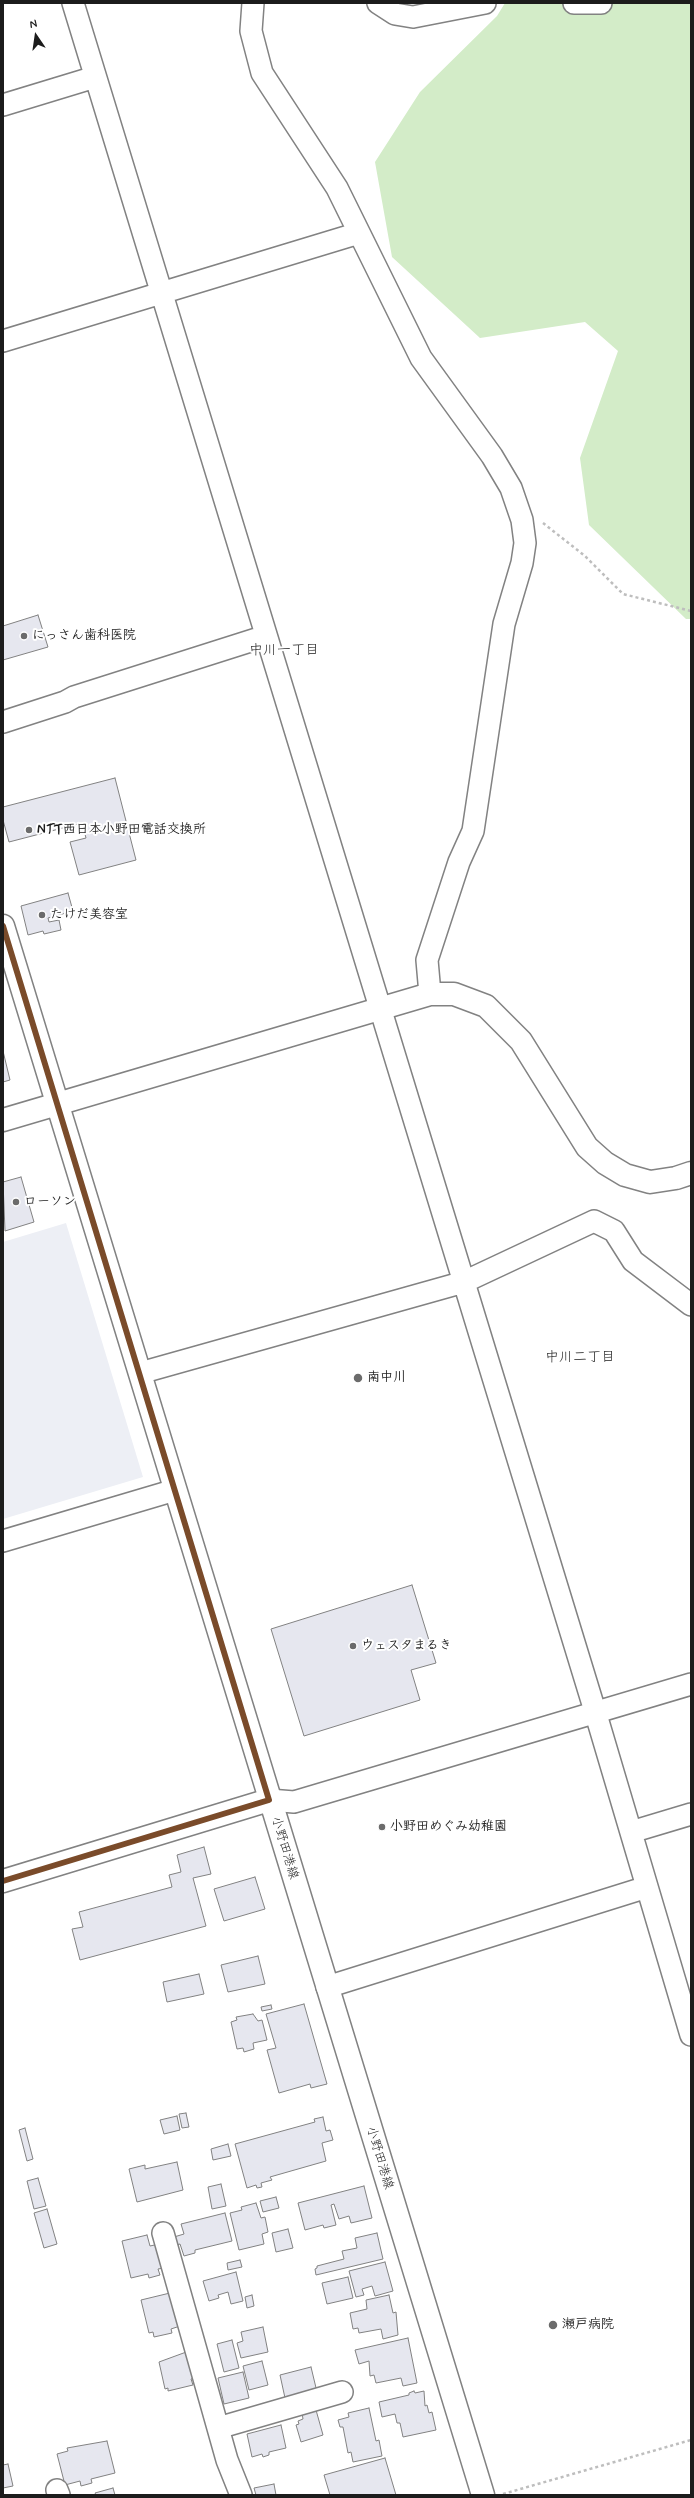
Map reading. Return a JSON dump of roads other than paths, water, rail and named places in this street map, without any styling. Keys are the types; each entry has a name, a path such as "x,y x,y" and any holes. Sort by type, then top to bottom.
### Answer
{"main road":[{"name":"小野田港線","path":"3,926 269,1800 483,2495"},
{"path":"3,1120 430,994 454,994 486,1006 501,1019 521,1041 587,1147 605,1163 625,1175 650,1182 676,1178 691,1173"},
{"path":"3,1881 269,1800"}],"street":[{"path":"73,3 595,1711 691,2035"},
{"path":"253,3 251,31 262,73 337,188 421,358 492,456 510,488 522,520 525,543 522,563 504,624 473,831 459,862 427,960 430,994"},
{"path":"378,3 395,14 413,17 474,4"},
{"path":"574,3 601,3"},
{"path":"3,105 95,77"},
{"path":"3,341 359,234"},
{"path":"3,722 65,702 74,697 266,636"},
{"path":"140,1373 464,1282 594,1221 614,1231 633,1261 691,1305"},
{"path":"3,1541 175,1490"},
{"path":"269,1800 294,1802 595,1711 691,1684"},
{"path":"630,1832 691,1814"},
{"path":"327,1987 647,1887"},
{"path":"163,2233 218,2428 241,2495"},
{"path":"218,2428 342,2392"}],"place":[{"name":"にっさん歯科医院","path":"24,636"},
{"name":"NTT西日本小野田電話交換所","path":"29,830"},
{"name":"たけだ美容室","path":"42,915"},
{"name":"ローソン","path":"16,1202"},
{"name":"南中川","path":"358,1378"},
{"name":"ウェスタまるき","path":"353,1646"},
{"name":"小野田めぐみ幼稚園","path":"382,1827"},
{"name":"瀬戸病院","path":"553,2325"}],"district":[{"name":"中川一丁目","path":"284,651"},
{"name":"中川二丁目","path":"580,1358"}]}
